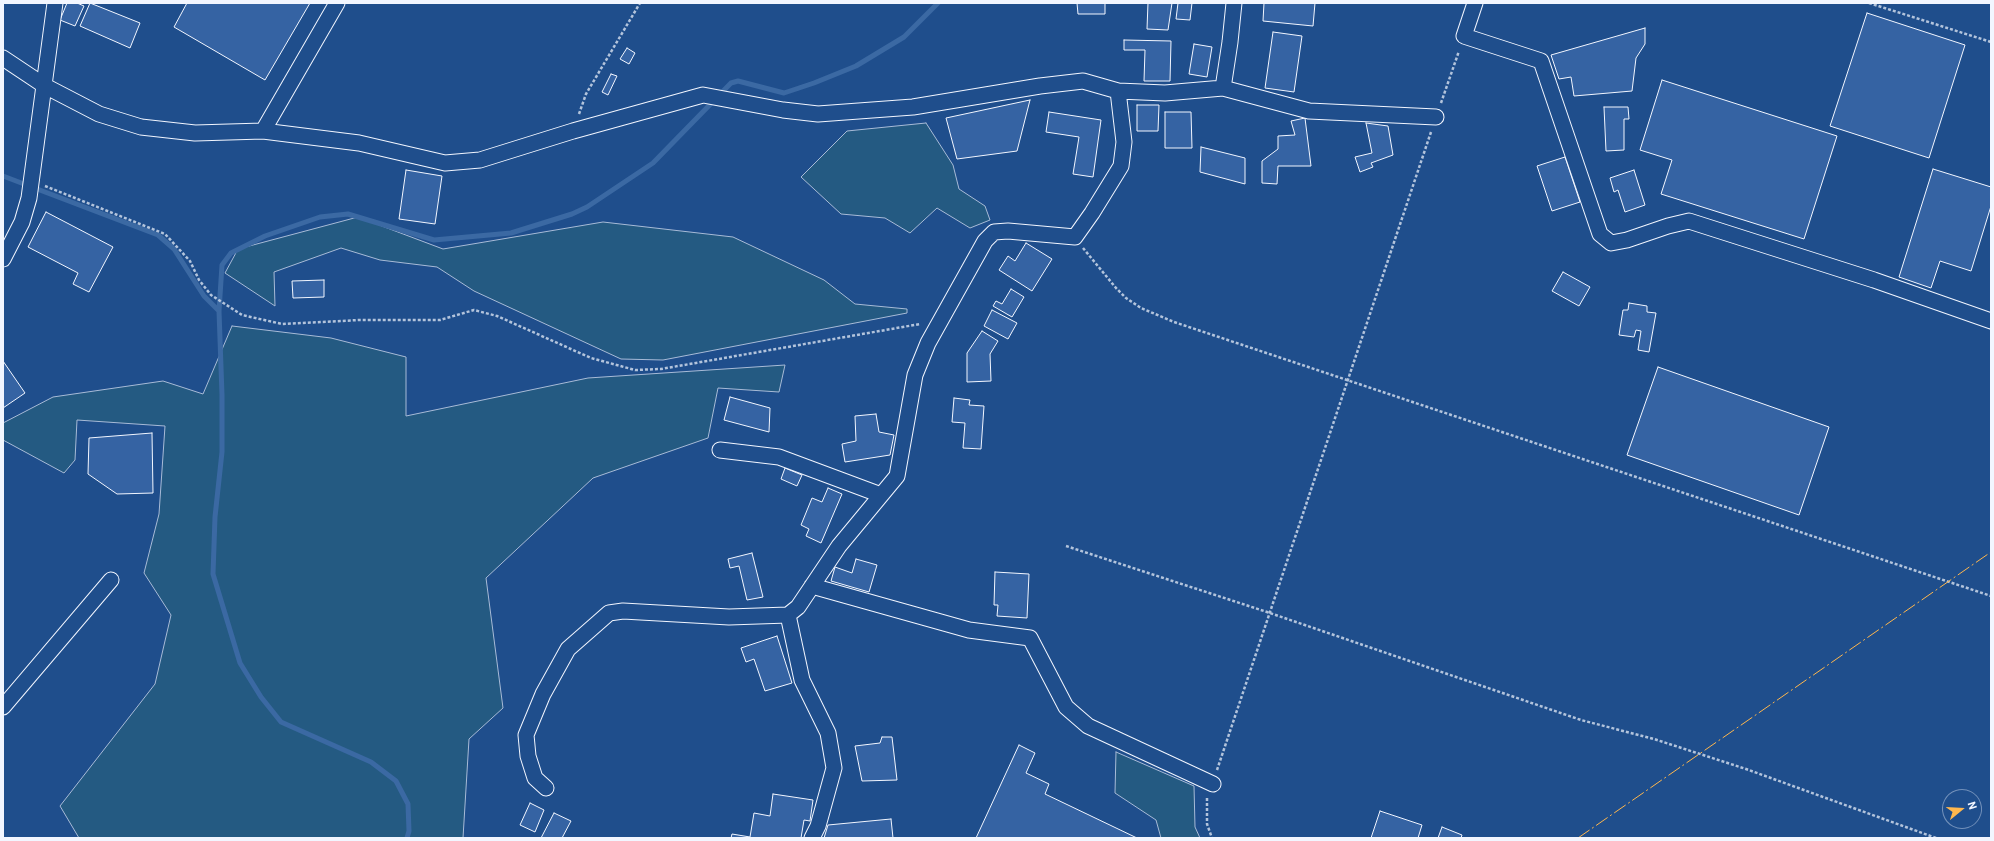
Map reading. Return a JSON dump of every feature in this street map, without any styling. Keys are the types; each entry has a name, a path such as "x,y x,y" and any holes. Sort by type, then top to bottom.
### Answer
{"street":[{"path":"3,259 22,222 29,198 55,3"},
{"path":"263,131 337,3"},
{"path":"1223,88 1234,3"},
{"path":"1475,3 1464,36 1541,61 1600,234 1610,243 1627,240 1668,226 1689,221 1874,280 1991,321"},
{"path":"3,58 45,86 99,114 142,127 195,133 263,131 359,143 445,162 480,160 573,131 703,95 783,110 818,114 913,107 1040,86 1083,81 1118,91 1164,93 1223,88 1309,111 1436,117"},
{"path":"546,788 535,778 528,756 526,735 543,694 568,649 609,613 623,611 729,617 788,615 798,607 839,546 897,476 915,375 928,343 985,241 994,232 1008,230 1075,237 1121,166 1124,142 1118,91"},
{"path":"720,450 778,457 881,495"},
{"path":"3,707 111,580"},
{"path":"812,586 969,630 1030,638 1066,707 1088,726 1213,784"},
{"path":"788,615 802,680 828,733 834,768 818,826 812,838"}],"path":[{"path":"573,131 586,94 640,3"},
{"path":"1869,3 1991,42"},
{"path":"1212,838 1207,824 1206,799 1213,784 1347,380 1464,36"},
{"path":"32,181 164,234 190,261 199,280 211,295 242,315 282,324 360,320 440,320 474,310 497,316 591,358 635,370 662,369 941,321"},
{"path":"1075,237 1116,288 1141,308 1193,329 1991,596"},
{"path":"1066,546 1270,613 1581,720 1654,739 1746,769 1936,838"}],"shaded area":[{"path":"926,123 953,165 959,189 985,206 990,220 970,228 937,208 910,233 885,218 841,214 801,177 847,131"},
{"path":"358,217 443,249 603,222 733,237 824,280 855,304 907,309 907,313 663,360 621,359 474,291 437,267 380,260 341,248 274,272 275,306 225,273 238,249"},
{"path":"232,326 331,338 406,357 406,416 588,378 785,365 779,392 718,388 708,438 593,478 486,578 503,708 469,739 463,838 79,838 60,806 155,684 171,615 144,573 159,514 165,426 77,420 75,460 64,473 3,440 3,423 53,397 163,381 203,394"},
{"path":"1116,752 1194,786 1195,827 1200,838 1161,838 1156,820 1115,793"}],"building":[{"path":"67,3 77,3 84,6 75,26 60,20"},
{"path":"90,3 140,23 130,48 80,26"},
{"path":"187,3 310,3 265,80 174,27"},
{"path":"1077,3 1105,3 1105,14 1078,14"},
{"path":"1148,3 1172,3 1168,30 1147,29"},
{"path":"1178,3 1192,3 1190,20 1176,19"},
{"path":"1264,3 1315,3 1313,26 1263,21"},
{"path":"1867,13 1965,45 1929,158 1830,126"},
{"path":"1645,28 1645,44 1636,58 1632,91 1574,96 1571,77 1559,79 1551,55"},
{"path":"1273,32 1302,36 1294,92 1265,88"},
{"path":"1124,40 1171,41 1170,81 1144,81 1145,50 1124,50"},
{"path":"1194,44 1212,47 1207,77 1189,74"},
{"path":"627,48 635,53 629,64 620,59"},
{"path":"611,74 617,76 608,95 602,92"},
{"path":"1662,80 1837,136 1804,239 1661,194 1672,160 1640,150"},
{"path":"1030,100 1017,151 957,159 946,118"},
{"path":"1137,105 1159,105 1158,131 1137,131"},
{"path":"1604,107 1628,107 1629,119 1624,119 1624,150 1606,151"},
{"path":"1049,112 1101,120 1093,177 1073,174 1079,137 1046,132"},
{"path":"1165,112 1191,112 1192,148 1165,148"},
{"path":"1305,118 1311,166 1278,166 1277,184 1262,183 1262,161 1278,149 1278,136 1295,135 1291,121"},
{"path":"1366,123 1388,126 1393,155 1371,163 1373,167 1360,172 1355,157 1372,153"},
{"path":"1201,147 1245,158 1245,184 1200,172"},
{"path":"1565,157 1580,202 1552,211 1537,166"},
{"path":"1933,169 1991,187 1991,206 1971,271 1940,261 1931,288 1899,277"},
{"path":"406,170 442,176 435,224 399,219"},
{"path":"1634,170 1645,205 1625,212 1618,190 1614,192 1610,178"},
{"path":"46,212 113,247 89,292 73,284 78,273 28,247"},
{"path":"1026,243 1052,259 1032,291 999,270 1008,256 1015,261"},
{"path":"1563,272 1590,287 1579,306 1552,291"},
{"path":"324,280 324,297 293,298 292,281"},
{"path":"1011,289 1024,297 1012,317 993,306 996,301 1002,304"},
{"path":"1629,303 1647,306 1647,312 1656,313 1649,352 1638,350 1641,331 1636,330 1634,337 1619,335 1623,310 1628,310"},
{"path":"992,310 1017,323 1008,339 984,326"},
{"path":"982,331 998,341 990,354 991,381 967,382 967,353"},
{"path":"3,361 25,393 3,408"},
{"path":"1658,367 1829,427 1799,515 1627,455"},
{"path":"730,397 770,408 769,432 724,420"},
{"path":"954,398 970,400 969,405 984,406 981,449 963,448 965,423 952,422"},
{"path":"876,414 879,432 894,435 890,455 845,462 842,444 856,441 855,416"},
{"path":"152,433 153,493 117,494 88,474 89,438"},
{"path":"785,468 802,475 797,486 781,479"},
{"path":"828,488 842,494 821,543 806,536 809,529 801,525 812,498 822,502"},
{"path":"752,553 763,597 747,600 739,566 730,568 728,559"},
{"path":"856,559 877,565 869,592 831,581 835,567 852,573"},
{"path":"995,572 1029,574 1027,618 997,616 998,605 994,605"},
{"path":"777,636 792,683 765,691 754,659 746,662 741,648"},
{"path":"882,737 892,737 897,780 862,781 855,746 880,743"},
{"path":"1019,745 1035,753 1026,773 1049,784 1045,794 1137,838 976,838"},
{"path":"773,794 813,800 810,821 804,820 801,838 731,838 732,834 750,837 754,813 770,816"},
{"path":"530,803 544,810 535,832 520,825"},
{"path":"1380,811 1422,825 1418,838 1371,838"},
{"path":"554,813 571,821 562,838 541,838"},
{"path":"891,819 893,838 824,838 828,825"},
{"path":"1442,827 1462,835 1461,838 1438,838"}],"waterway":[{"path":"407,838 409,831 408,804 396,781 371,762 281,722 261,697 240,663 213,574 215,517 222,452 222,395 219,311 222,265 231,253 265,236 320,217 348,214 434,240 511,233 572,214 587,207 653,163 731,83 738,81 784,93 814,83 856,66 904,37 938,3"},
{"path":"3,176 158,235 174,249 204,296 219,311"}],"power":[{"path":"1578,838 1991,552"}]}
